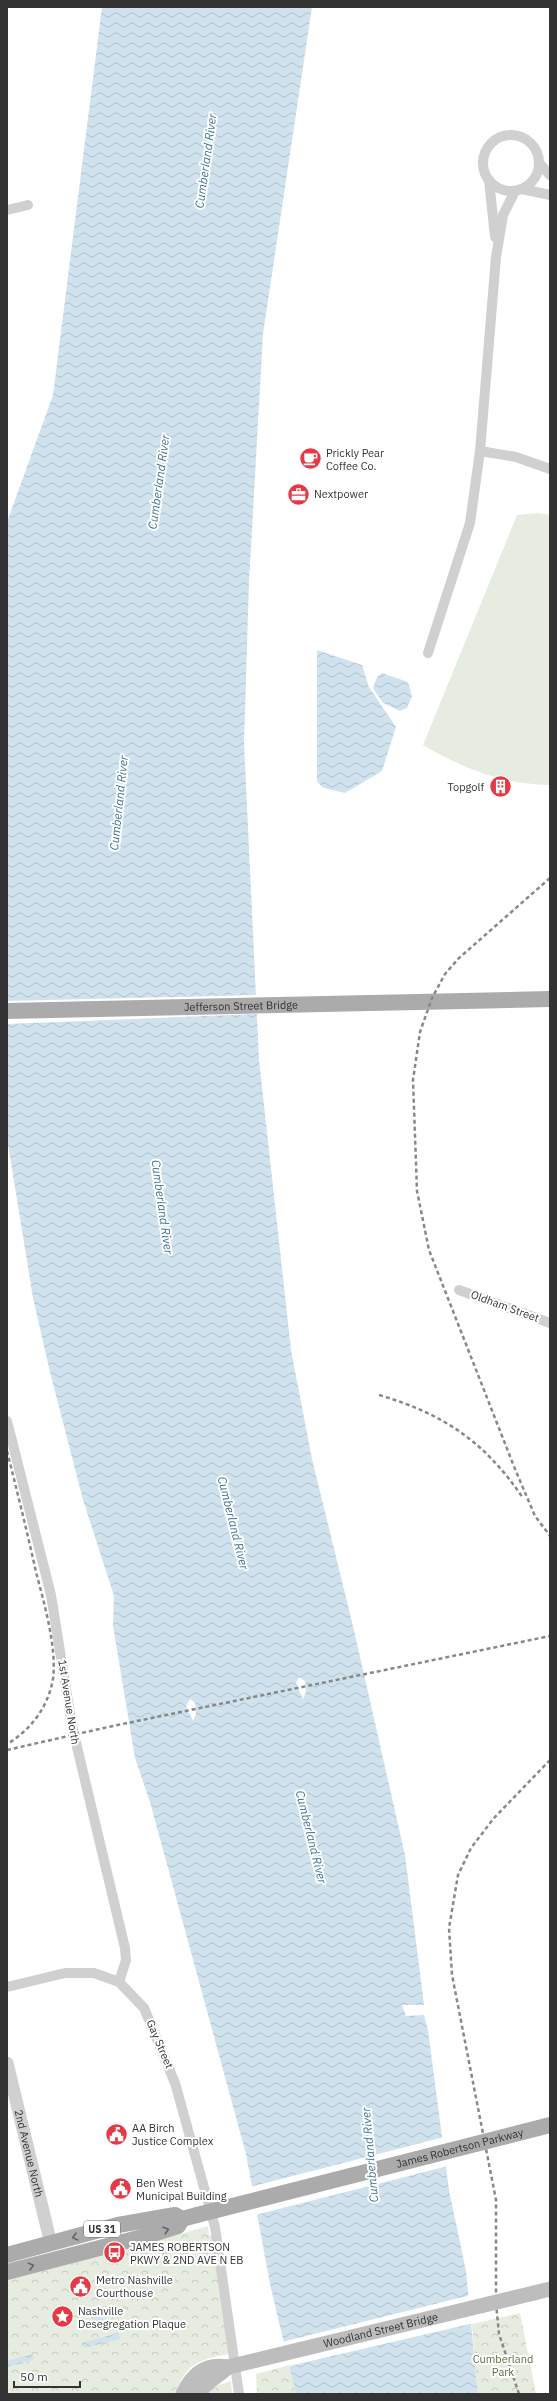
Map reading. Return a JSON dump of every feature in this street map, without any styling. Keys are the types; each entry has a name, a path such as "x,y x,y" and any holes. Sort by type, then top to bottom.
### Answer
{"main road":[{"name":"Jefferson Street Bridge","path":"7,1011 476,999 550,999"},
{"name":"James Robertson Parkway","path":"7,2272 146,2236 178,2226 190,2217 550,2125"},
{"name":"James Robertson Parkway","path":"7,2255 118,2225 175,2214 190,2217"},
{"name":"Woodland Street Bridge","path":"202,2382 216,2365 228,2367 550,2289"},
{"path":"183,2394 192,2379 202,2382"}],"street":[{"path":"428,653 470,523 480,451 496,257 503,215 518,190 532,182 537,175 539,163 536,149 530,142 517,136 503,136 488,147 484,156 483,166 489,180 494,217 496,257"},
{"path":"539,163 550,175"},
{"path":"489,180 498,189 518,190 550,195"},
{"path":"7,210 28,205"},
{"path":"480,451 516,457 550,469"},
{"name":"Oldham Street","path":"459,1290 550,1323"},
{"name":"1st Avenue North","path":"7,1420 51,1595 72,1726 125,1948 126,1960 119,1982"},
{"name":"Gay Street","path":"7,1987 74,1972 94,1973 119,1982 144,2008 173,2076 215,2227 239,2394"},
{"name":"2nd Avenue North","path":"7,2063 51,2244"}],"green space":[{"name":"Topgolf","path":"539,513 550,515 550,785 516,782 484,774 438,754 423,745 517,515"},
{"path":"208,2226 209,2235 213,2236 232,2353 203,2360 190,2368 184,2375 176,2394 7,2394 7,2280 121,2251"},
{"name":"Cumberland Park","path":"520,2313 536,2394 478,2394 472,2324"},
{"path":"313,2359 313,2394 257,2394 256,2374"},
{"path":"231,2381 232,2394 207,2394 216,2386"}],"water":[{"name":"Cumberland River","path":"102,7 312,7 263,334 249,582 244,743 259,1060 291,1350 312,1459 353,1626 405,1855 424,2005 402,2005 406,2016 424,2015 428,2030 449,2190 466,2271 478,2394 296,2394 270,2284 246,2154 150,1802 135,1758 113,1626 114,1596 83,1500 50,1372 33,1298 7,1138 7,522 53,395"},
{"path":"317,650 362,665 369,687 396,727 382,771 345,793 324,788 317,782"},
{"path":"382,673 408,682 412,696 407,708 400,711 383,703 373,688 377,677"},
{"path":"96,2316 100,2316 104,2322 100,2328 96,2328 92,2324 92,2320"},
{"path":"118,2333 120,2339 84,2348 82,2343"},
{"path":"32,2354 34,2360 7,2367 7,2361"}],"pier":[{"path":"256,995 257,1014 7,1024 7,1001"},
{"path":"299,1677 305,1681 306,1692 303,1699 296,1683"},
{"path":"190,1699 195,1703 196,1714 193,1721 186,1706"},
{"path":"444,2137 448,2166 255,2215 250,2187"},
{"path":"471,2295 474,2323 289,2366 282,2342"}],"railway":[{"path":"550,878 459,958 445,974 432,998 420,1032 413,1080 417,1191 429,1250 515,1469 535,1516 550,1536"},
{"path":"379,1395 424,1411 461,1433 494,1461 509,1478 523,1498"},
{"path":"7,1451 46,1611 54,1666 51,1689 43,1708 31,1725 7,1744"},
{"path":"7,1750 108,1727 550,1636"},
{"path":"519,2394 499,2334 496,2303 496,2200 452,1975 449,1928 458,1875 471,1848 494,1818 550,1760"}],"place":[{"name":"Prickly Pear Coffee Co.","path":"311,459"},
{"name":"Nextpower","path":"298,494"},
{"name":"Topgolf","path":"500,787"},
{"name":"AA Birch Justice Complex","path":"117,2134"},
{"name":"Ben West Municipal Building","path":"121,2189"},
{"name":"JAMES ROBERTSON PKWY & 2ND AVE N EB","path":"115,2253"},
{"name":"Metro Nashville Courthouse","path":"81,2286"},
{"name":"Nashville Desegregation Plaque","path":"62,2317"}]}
